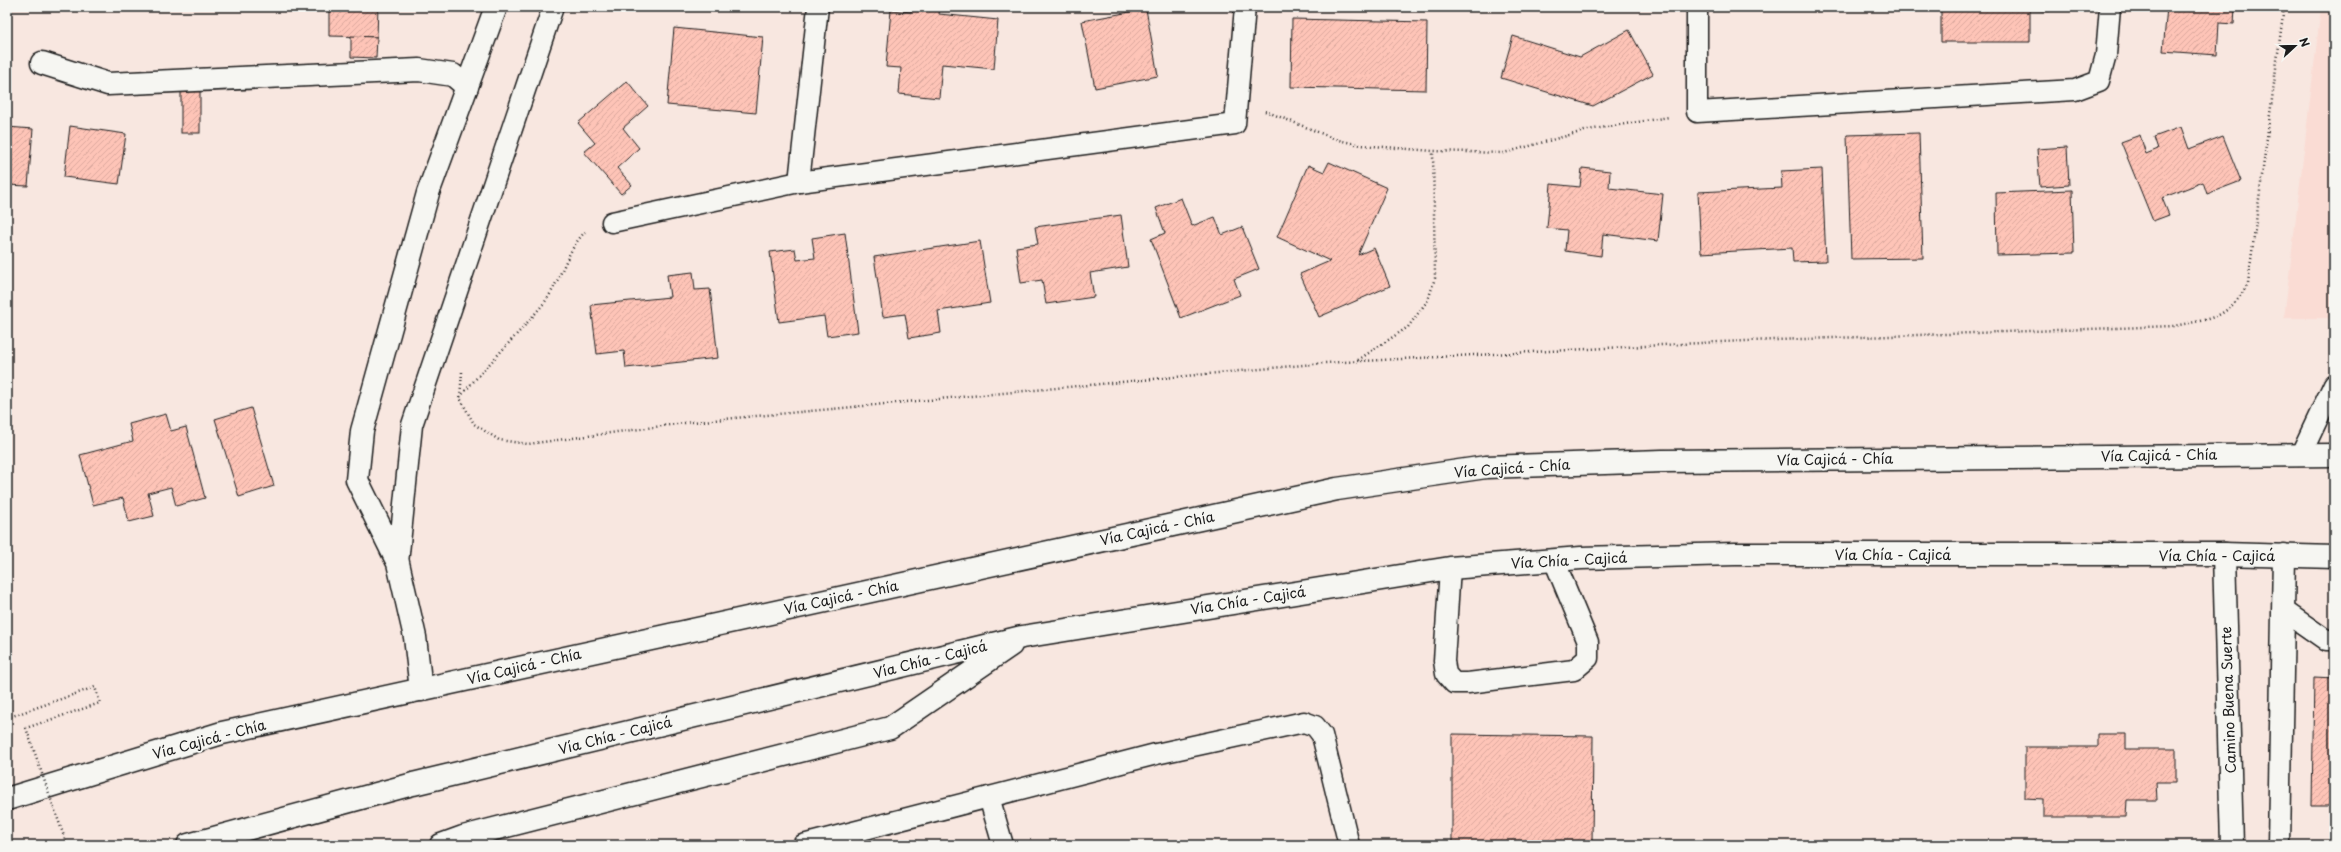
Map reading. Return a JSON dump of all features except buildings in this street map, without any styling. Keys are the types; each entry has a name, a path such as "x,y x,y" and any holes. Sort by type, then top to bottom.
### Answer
{"main road":[{"path":"421,690 415,637 398,563 357,480 362,431 428,193 496,7"},
{"path":"42,63 108,84 419,70 453,75 467,87"},
{"name":"Vía Cajicá - Chía","path":"7,799 222,733 421,690 615,645 1337,489 1486,467 1662,460 2334,454"},
{"name":"Vía Chía - Cajicá","path":"188,845 413,784 1022,637 1450,568 1554,560 1735,554 2224,554 2334,557"},
{"name":"Camino Buena Suerte","path":"2224,554 2232,845"},
{"path":"2279,845 2284,555"},
{"path":"441,845 470,835 890,728 1022,637"}],"lane":[{"path":"398,563 412,425 553,7"},
{"path":"799,182 818,7"},
{"path":"612,222 799,182 1235,124 1246,7"},
{"path":"1697,7 1697,112 2075,90 2099,81 2106,55 2110,7"},
{"path":"2302,454 2334,384"},
{"path":"1450,568 1444,661 1446,674 1454,683 1574,670 1588,658 1588,642 1554,560"},
{"path":"2283,610 2326,640 2334,640"},
{"path":"803,845 1156,754 1304,722 1314,726 1322,735 1349,845"},
{"path":"989,797 1003,845"}],"path":[{"path":"462,369 460,398 474,424 499,440 528,444 692,422 988,393 1357,361 1719,342 2173,326 2203,321 2226,312 2239,300 2248,283 2284,7"},
{"path":"1235,124 1264,111 1338,140 1360,145 1433,151 1504,153 1588,130 1697,112"},
{"path":"1357,361 1408,327 1428,300 1435,278 1433,151"},
{"path":"460,398 489,362 544,302 574,245 585,232 612,222"},
{"path":"7,718 95,687 100,702 26,728 67,845"}],"shaded area":[{"path":"2321,7 2334,7 2334,318 2284,318"}]}
